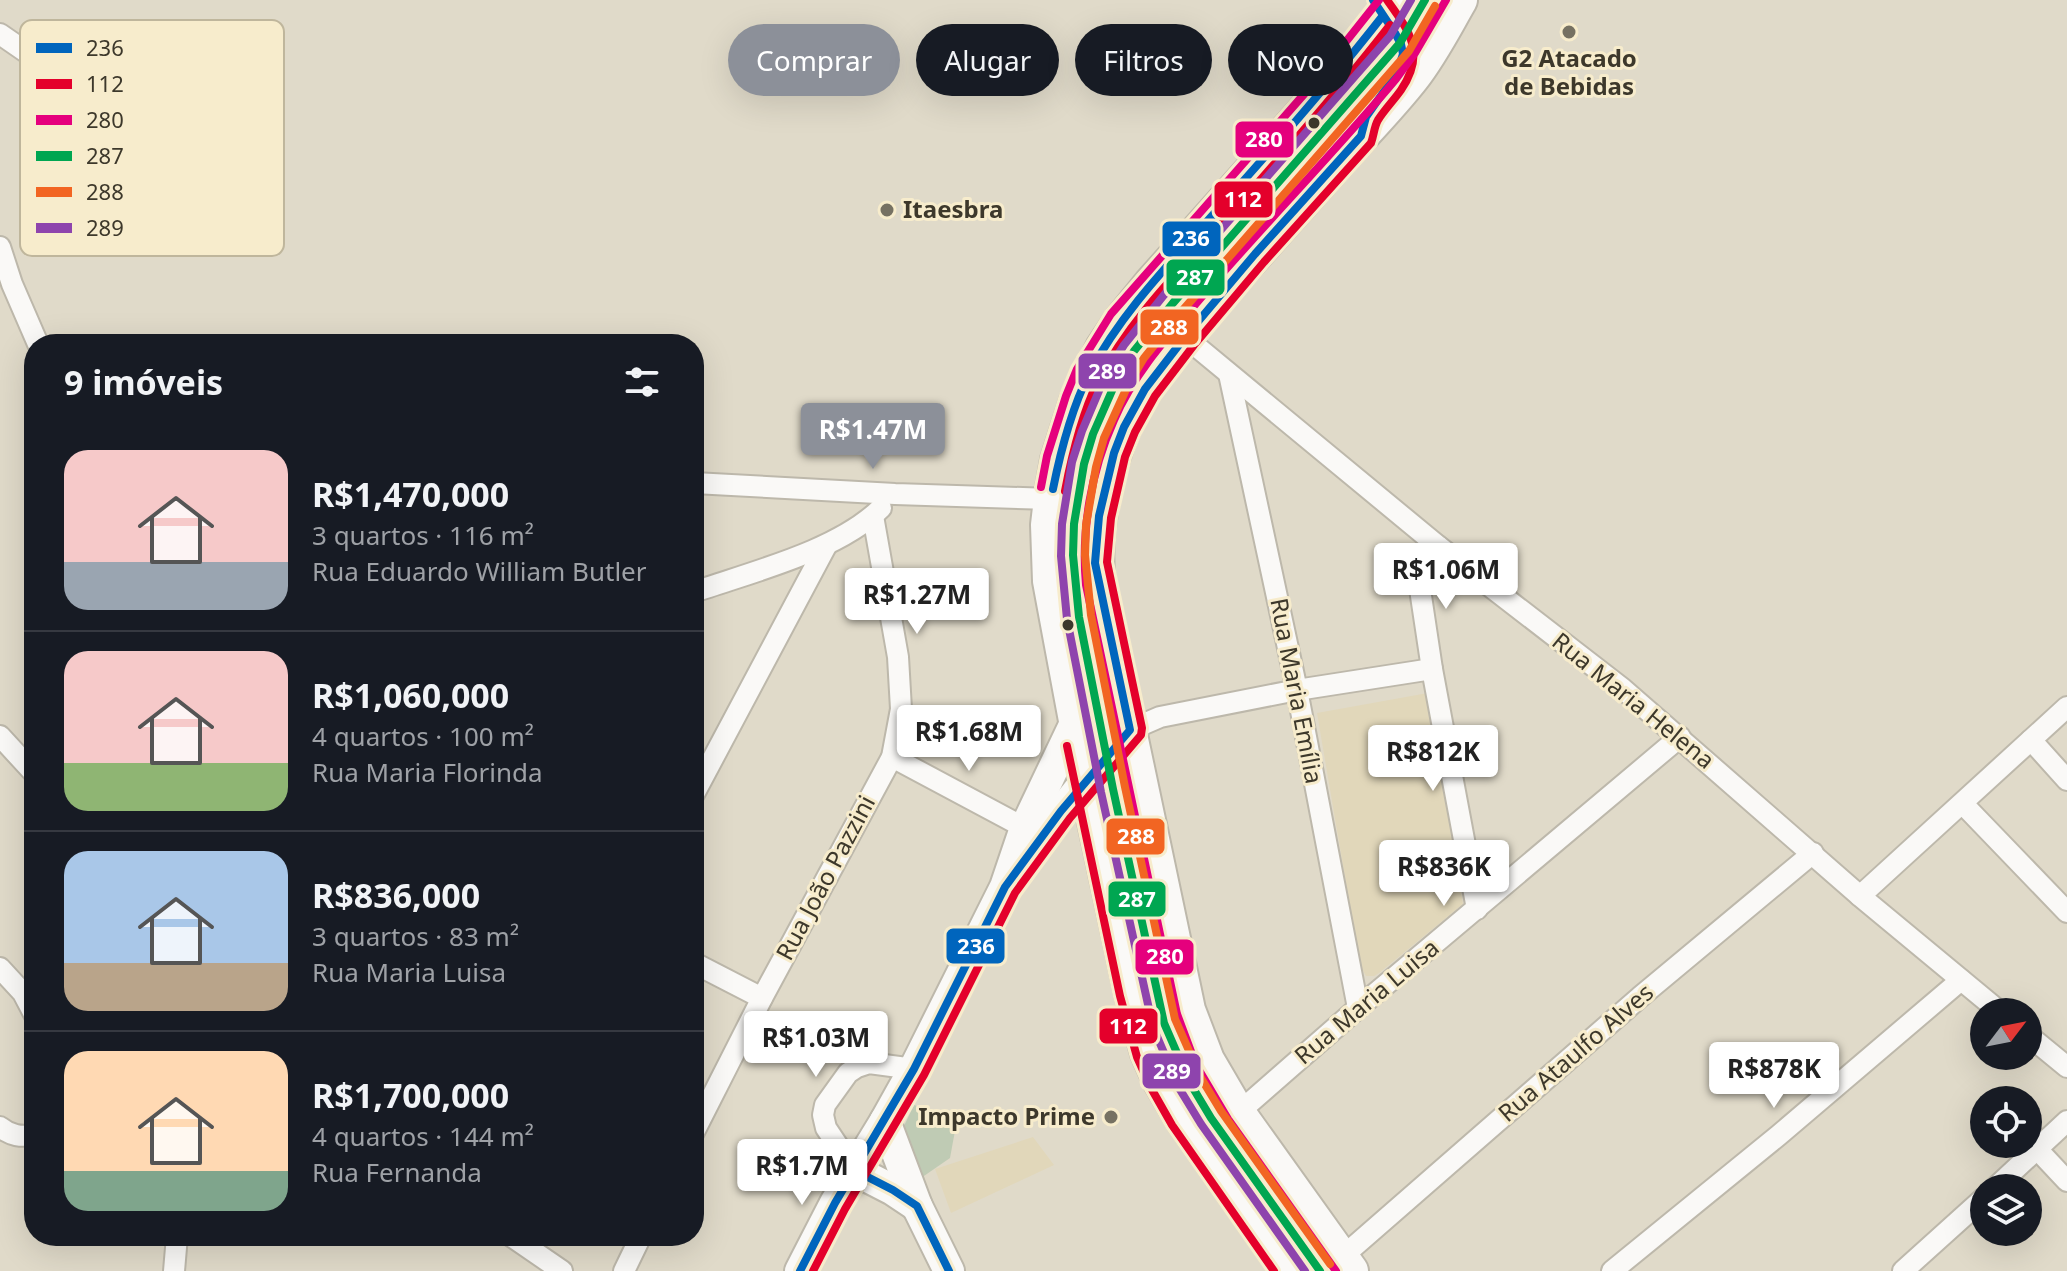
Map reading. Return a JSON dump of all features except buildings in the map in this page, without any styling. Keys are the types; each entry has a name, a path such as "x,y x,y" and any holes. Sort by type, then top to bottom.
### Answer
{"main road":[{"path":"1347,1264 1238,1113 1207,1060 1188,1010 1095,563 1099,516 1114,453 1145,389 1255,254 1413,76 1460,0"},
{"path":"1361,136 1365,118 1389,87 1402,61 1400,43 1383,5"},
{"path":"1289,1271 1182,1118 1148,1053 1132,994 1075,723 1050,581 1048,525 1058,460 1077,401 1088,374 1121,321 1315,100 1383,5"},
{"path":"1222,1178 1228,1141 1238,1113"}],"street":[{"path":"0,34 20,48"},
{"path":"0,247 34,334"},
{"name":"Rua Maria Helena","path":"1185,337 1438,546 1623,689 1860,896 1983,998"},
{"name":"Rua Maria Emília","path":"1229,374 1297,690 1358,1008"},
{"path":"704,484 1051,499"},
{"path":"704,589 826,546 873,516 895,494"},
{"name":"Rua João Pazzini","path":"704,1112 892,757 901,709 898,657 873,516"},
{"path":"704,775 826,546"},
{"path":"1438,546 1424,561 1418,576 1432,669 1477,909"},
{"path":"1005,887 1061,811 1130,730 1160,717 1297,690 1432,669"},
{"path":"1860,896 2067,707"},
{"path":"800,1271 854,1170 914,1069 1005,887 1025,828 1075,723"},
{"path":"0,736 24,762"},
{"name":"Rua Maria Luisa","path":"1238,1113 1680,737"},
{"path":"2031,740 2067,780"},
{"path":"892,757 1025,828"},
{"path":"1963,804 2067,912"},
{"name":"Rua Ataulfo Alves","path":"1347,1264 1640,997 1813,853"},
{"path":"0,968 24,986"},
{"path":"704,968 762,998"},
{"path":"1612,1271 1779,1135 1961,980"},
{"path":"2042,1046 2067,1067"},
{"path":"914,1069 869,1063 857,1067 848,1073 825,1105 823,1115 826,1128 854,1170 917,1206"},
{"path":"885,1121 917,1206 949,1271"},
{"path":"2042,1144 2067,1121"},
{"path":"0,1127 24,1136"},
{"path":"2042,1154 2067,1181"},
{"path":"2010,1174 2027,1158"},
{"path":"1903,1271 1970,1211"},
{"path":"174,1271 176,1246"},
{"path":"522,1246 541,1263 562,1271"},
{"path":"624,1271 636,1246"}],"shaded area":[{"path":"1428,693 1463,904 1379,973 1366,976 1360,965 1317,713"},
{"path":"1033,1137 1054,1165 951,1213 935,1169"}],"green space":[{"path":"914,1105 957,1120 950,1158 921,1178 904,1126"}],"transit line":[{"name":"236","path":"800,1271 835,1203 914,1069 1005,887 1061,811 1130,730 1095,563 1099,516 1114,453 1145,389 1185,337 1361,136 1366,117 1397,73 1403,54 1395,33 1373,0"},
{"name":"280","path":"1041,487 1047,456 1066,396 1077,369 1111,314 1306,92 1379,0"},
{"name":"112","path":"813,1271 845,1209 924,1075 1015,893 1070,818 1141,735 1107,562 1111,518 1125,457 1155,396 1264,262 1371,143 1378,120 1409,77 1414,54 1412,43 1387,0"},
{"name":"289","path":"1305,1271 1201,1124 1179,1088 1153,1027 1101,792 1067,619 1061,556 1062,524 1072,462 1082,431 1107,372 1124,345 1390,36 1411,0"},
{"name":"287","path":"1320,1271 1211,1118 1190,1083 1164,1023 1079,617 1073,555 1074,524 1084,464 1093,434 1118,377 1134,351 1400,43 1425,0"},
{"name":"280","path":"1336,1271 1228,1119 1196,1065 1177,1014 1086,585 1085,543 1099,460 1132,385 1167,337 1396,79 1446,0"},
{"name":"288","path":"1330,1264 1221,1111 1201,1078 1175,1019 1091,615 1085,555 1086,525 1104,438 1144,358 1409,51 1435,6"},
{"name":"236","path":"1053,489 1077,402 1089,374 1117,329 1149,287 1302,114 1381,18"},
{"name":"112","path":"1065,491 1087,408 1098,381 1125,337 1156,296 1309,124 1390,25"},
{"name":"112","path":"1067,746 1120,996 1137,1057 1172,1125 1274,1271"},
{"name":"236","path":"854,1170 917,1206 949,1271"}],"place":[{"name":"G2 Atacado de Bebidas","path":"1569,32"},
{"name":"Itaesbra","path":"887,210"},
{"name":"Impacto Prime","path":"1111,1117"}]}
